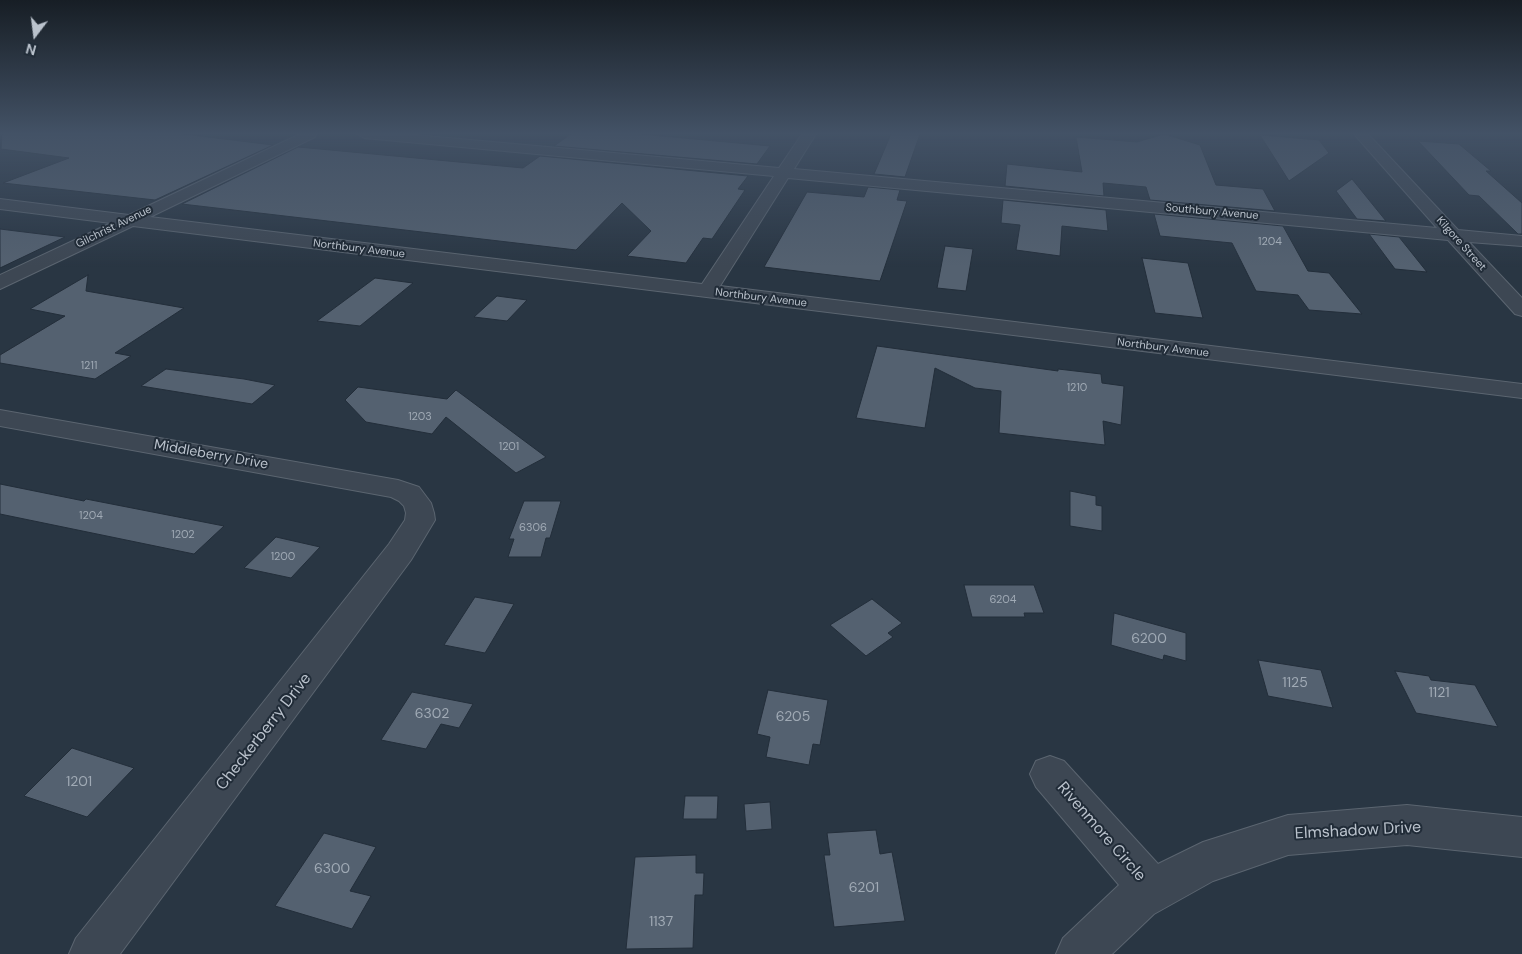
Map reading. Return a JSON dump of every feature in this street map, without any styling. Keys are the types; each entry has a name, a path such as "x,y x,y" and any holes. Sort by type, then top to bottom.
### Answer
{"street":[{"name":"Gilchrist Avenue","path":"0,283 216,179"},
{"path":"707,291 780,179"},
{"name":"Southbury Avenue","path":"844,179 1522,240"},
{"name":"Kilgore Street","path":"1402,179 1522,310"},
{"name":"Northbury Avenue","path":"0,204 1522,391"},
{"name":"Middleberry Drive","path":"0,418 389,487 409,494 417,503"},
{"name":"Checkerberry Drive","path":"92,954 400,552 420,520 417,503"},
{"name":"Rivenmore Circle","path":"1050,774 1152,890"},
{"name":"Elmshadow Drive","path":"1079,954 1138,898 1152,890 1203,863 1288,835 1407,825 1522,837"}],"building":[{"path":"15,179 201,179 155,200 3,183"},
{"path":"234,179 746,179 738,189 745,190 712,239 703,238 686,263 627,256 651,231 622,203 576,250 182,204"},
{"path":"1006,179 1213,179 1216,185 1263,189 1275,211 1150,200 1146,187 1103,183 1104,196 1005,186"},
{"path":"1352,179 1386,221 1357,219 1336,191"},
{"path":"1453,179 1494,179 1522,203 1522,234 1518,234 1479,196 1469,195"},
{"path":"868,187 900,190 897,200 907,201 880,281 764,267 807,192 864,197"},
{"path":"1003,200 1106,210 1108,231 1062,226 1060,256 1016,250 1020,225 1001,223"},
{"path":"1154,214 1283,226 1308,271 1329,273 1362,314 1309,310 1298,295 1256,291 1232,243 1160,236"},
{"path":"0,229 16,231 65,237 0,268"},
{"path":"1369,234 1399,237 1427,272 1395,269"},
{"path":"945,246 973,249 966,291 937,288"},
{"path":"1142,258 1188,263 1203,318 1155,313"},
{"path":"88,275 86,291 184,308 115,353 131,356 95,379 0,363 0,355 65,316 30,309"},
{"path":"375,278 413,283 360,326 317,321"},
{"path":"497,296 527,300 507,321 474,317"},
{"path":"877,346 1058,371 1058,369 1101,374 1102,383 1124,386 1121,425 1103,421 1105,445 999,433 1001,391 975,388 935,368 925,428 856,418"},
{"path":"166,369 275,385 252,404 141,386"},
{"path":"358,387 447,399 456,390 546,457 516,473 446,417 432,434 366,422 345,400"},
{"path":"0,484 224,526 194,554 0,514"},
{"path":"1070,491 1096,496 1096,505 1102,506 1102,531 1070,526"},
{"path":"524,501 561,501 550,538 546,538 541,557 508,557 514,539 509,539"},
{"path":"276,537 320,547 291,578 244,568"},
{"path":"964,585 1034,585 1044,613 1024,613 1025,617 972,617"},
{"path":"475,597 514,604 485,653 444,645"},
{"path":"872,599 902,623 888,633 893,637 866,656 830,625"},
{"path":"1114,613 1186,633 1186,661 1164,655 1163,660 1111,645"},
{"path":"1258,660 1321,670 1333,708 1268,696"},
{"path":"1395,671 1429,676 1431,680 1475,685 1498,727 1416,713"},
{"path":"768,690 828,700 820,745 813,744 809,765 766,757 770,737 757,734"},
{"path":"412,692 473,704 459,728 441,724 426,749 381,740"},
{"path":"72,748 134,768 87,817 24,796"},
{"path":"685,796 718,796 717,819 683,819"},
{"path":"770,802 772,829 746,831 744,804"},
{"path":"876,830 880,854 892,852 905,921 834,927 824,855 830,855 827,833"},
{"path":"324,833 376,847 350,891 371,896 352,929 275,906"},
{"path":"696,855 696,873 704,873 703,895 695,895 693,948 626,949 635,857"}]}
